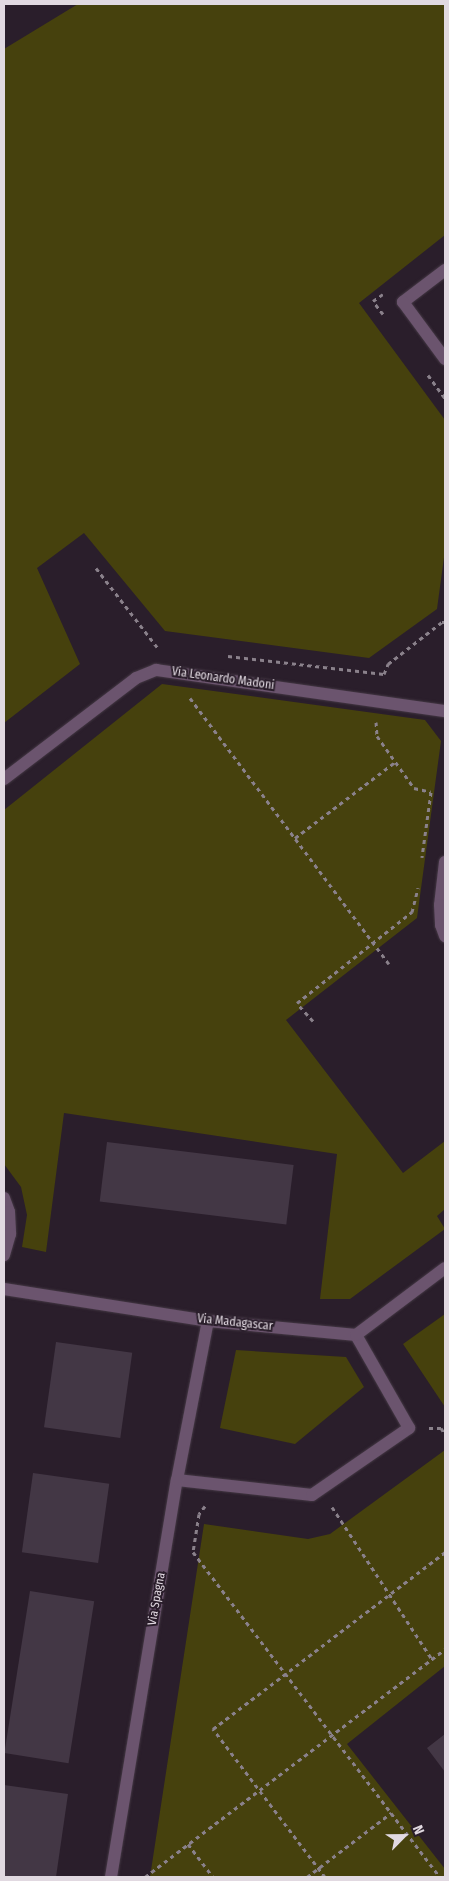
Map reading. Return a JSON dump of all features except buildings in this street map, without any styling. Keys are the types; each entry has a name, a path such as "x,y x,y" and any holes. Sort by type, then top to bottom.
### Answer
{"street":[{"path":"445,270 403,302 445,358"},
{"name":"Via Leonardo Madoni","path":"4,779 136,678 156,670 445,711"},
{"path":"445,862 440,905 441,925 445,936"},
{"path":"4,1198 10,1212 10,1234 4,1255"},
{"path":"177,1480 312,1495 409,1428 356,1335 445,1268"},
{"name":"Via Madagascar","path":"4,1289 208,1321 356,1335"},
{"name":"Via Spagna","path":"111,1877 177,1480 208,1321"}],"path":[{"path":"96,568 156,647 166,648"},
{"path":"225,655 384,674 388,664 442,622 445,622"},
{"path":"199,699 189,698 389,964"},
{"path":"376,721 377,736 414,788 431,792 421,864"},
{"path":"295,838 395,762"},
{"path":"312,1021 297,1003 412,912 418,883"},
{"path":"213,1484 211,1498 199,1514 193,1552 440,1877"},
{"path":"320,1489 432,1659"},
{"path":"325,1877 213,1728 445,1552"},
{"path":"145,1877 445,1649"},
{"path":"307,1877 391,1814"},
{"path":"188,1844 213,1877"}],"shaded area":[{"path":"78,4 445,4 445,235 359,303 445,420 445,550 437,609 369,658 165,631 84,533 37,568 80,664 4,723 4,49"},
{"path":"162,684 425,720 441,741 417,918 286,1020 403,1173 445,1141 445,1209 437,1216 445,1229 350,1299 320,1299 337,1154 64,1113 46,1252 22,1247 27,1215 21,1187 4,1164 4,810"},
{"path":"445,1314 445,1407 403,1344"},
{"path":"236,1350 346,1357 364,1387 295,1444 220,1428"},
{"path":"445,1450 445,1666 347,1744 445,1869 445,1877 150,1877 204,1524 308,1539 330,1534"}]}
